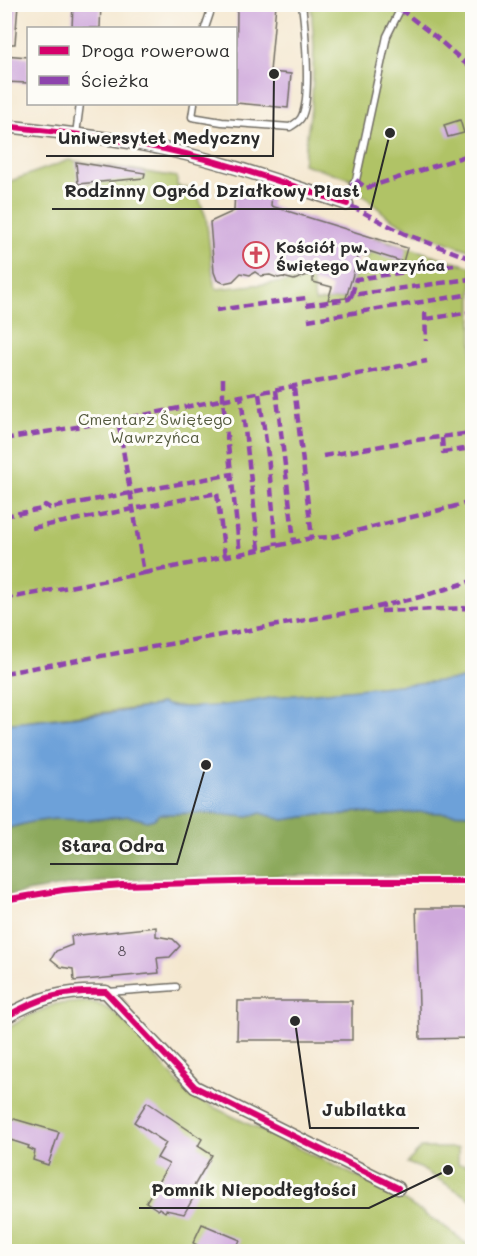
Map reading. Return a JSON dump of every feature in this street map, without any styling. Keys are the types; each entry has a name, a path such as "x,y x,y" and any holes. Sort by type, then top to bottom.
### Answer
{"street":[{"path":"4,126 146,145 208,160 347,204"},
{"path":"4,1018 49,996 77,992 106,993 195,1087 398,1188"}],"lane":[{"path":"205,27 213,4"},
{"path":"194,105 192,117 222,122 290,127 299,122 306,105 305,32 302,4"},
{"path":"353,183 356,180 387,36 403,4"},
{"path":"76,134 80,105"},
{"path":"106,993 176,987"}],"green space":[{"path":"311,5 472,5 472,251 416,232 388,217 361,193 349,178 303,164 312,101 314,46"},
{"name":"Cmentarz Świętego Wawrzyńca","path":"69,160 177,177 177,186 195,189 206,217 214,284 217,289 312,279 315,302 348,298 356,273 367,261 374,237 472,267 472,678 275,697 216,706 185,707 158,704 5,724 5,183"},
{"path":"356,811 379,815 417,812 472,814 472,876 274,876 126,880 76,884 5,896 5,829 31,822 129,816 147,821 159,814 201,813 248,817 261,813 283,820 319,815 346,815"},
{"path":"96,1003 123,1020 181,1086 197,1099 397,1196 448,1229 470,1247 472,1252 5,1252 5,1030 28,1016 56,1004"},
{"path":"421,1148 458,1148 458,1164 472,1165 472,1200 420,1168 407,1163"}],"water":[{"path":"472,678 472,814 417,812 379,815 356,811 346,815 319,815 283,820 261,813 248,817 201,813 159,814 147,821 129,816 89,820 54,819 5,829 5,724 119,712 161,703 184,707 217,706 275,697"}],"building":[{"path":"4,4 18,4 15,44 4,44"},
{"path":"73,4 101,4 100,27 72,27"},
{"path":"237,4 276,4 270,72 291,74 288,108 237,103"},
{"path":"4,55 27,57 27,83 4,82"},
{"path":"460,120 464,133 448,137 444,125"},
{"path":"76,162 145,173 144,178 78,184"},
{"path":"235,188 251,196 259,196 272,191 271,206 407,248 403,262 368,251 366,256 359,254 346,298 328,300 332,287 313,282 313,273 294,280 270,275 261,276 255,272 250,275 241,273 233,281 224,283 217,280 214,272 210,222 234,211"},
{"path":"416,908 472,908 472,1038 420,1039"},
{"path":"156,927 156,936 173,939 180,946 170,957 157,958 159,973 74,981 73,969 61,967 51,959 56,951 72,945 71,936"},
{"path":"238,1001 352,1001 352,1040 237,1040"},
{"path":"147,1102 202,1139 198,1146 212,1155 194,1186 199,1188 184,1214 166,1210 165,1212 159,1208 158,1210 146,1202 169,1164 157,1158 166,1143 134,1122"},
{"path":"4,1116 59,1132 48,1165 33,1160 35,1151 28,1148 29,1146 4,1138"},
{"path":"202,1224 240,1240 235,1251 208,1251 193,1243"}],"marked path":[{"path":"400,9 472,69"},
{"path":"356,180 366,188 472,154"},
{"path":"353,183 347,204 405,234 472,259"},
{"path":"352,295 356,279 454,265"},
{"path":"306,305 349,299 352,295 470,279 472,294"},
{"path":"308,320 472,294"},
{"path":"216,310 306,298"},
{"path":"425,312 426,341"},
{"path":"426,319 472,312"},
{"path":"259,549 241,396 427,361"},
{"path":"223,378 223,400 240,554 312,538 332,537 472,502"},
{"path":"294,387 312,538"},
{"path":"276,390 294,541"},
{"path":"259,394 268,455 276,545"},
{"path":"4,599 144,573 118,420 241,396"},
{"path":"4,439 118,420"},
{"path":"323,456 472,433"},
{"path":"442,438 443,452 472,448"},
{"path":"4,516 42,509 45,505 50,508 232,474"},
{"path":"32,528 217,493 225,557"},
{"path":"144,573 232,555"},
{"path":"4,673 369,609 472,581"},
{"path":"381,611 472,608"}],"cycle path":[{"path":"4,126 93,136 171,150 247,171 347,204"},
{"path":"4,900 63,890 122,885 272,881 472,881"},
{"path":"4,1018 53,996 78,992 106,992 195,1087 398,1188"}],"place":[{"name":"Uniwersytet Medyczny","path":"274,74"},
{"name":"Rodzinny Ogród Działkowy Piast","path":"390,133"},
{"name":"Kościół pw. Świętego Wawrzyńca","path":"256,255"},
{"name":"Stara Odra","path":"206,765"},
{"name":"Jubilatka","path":"295,1021"},
{"name":"Pomnik Niepodłegłości","path":"448,1170"}]}
